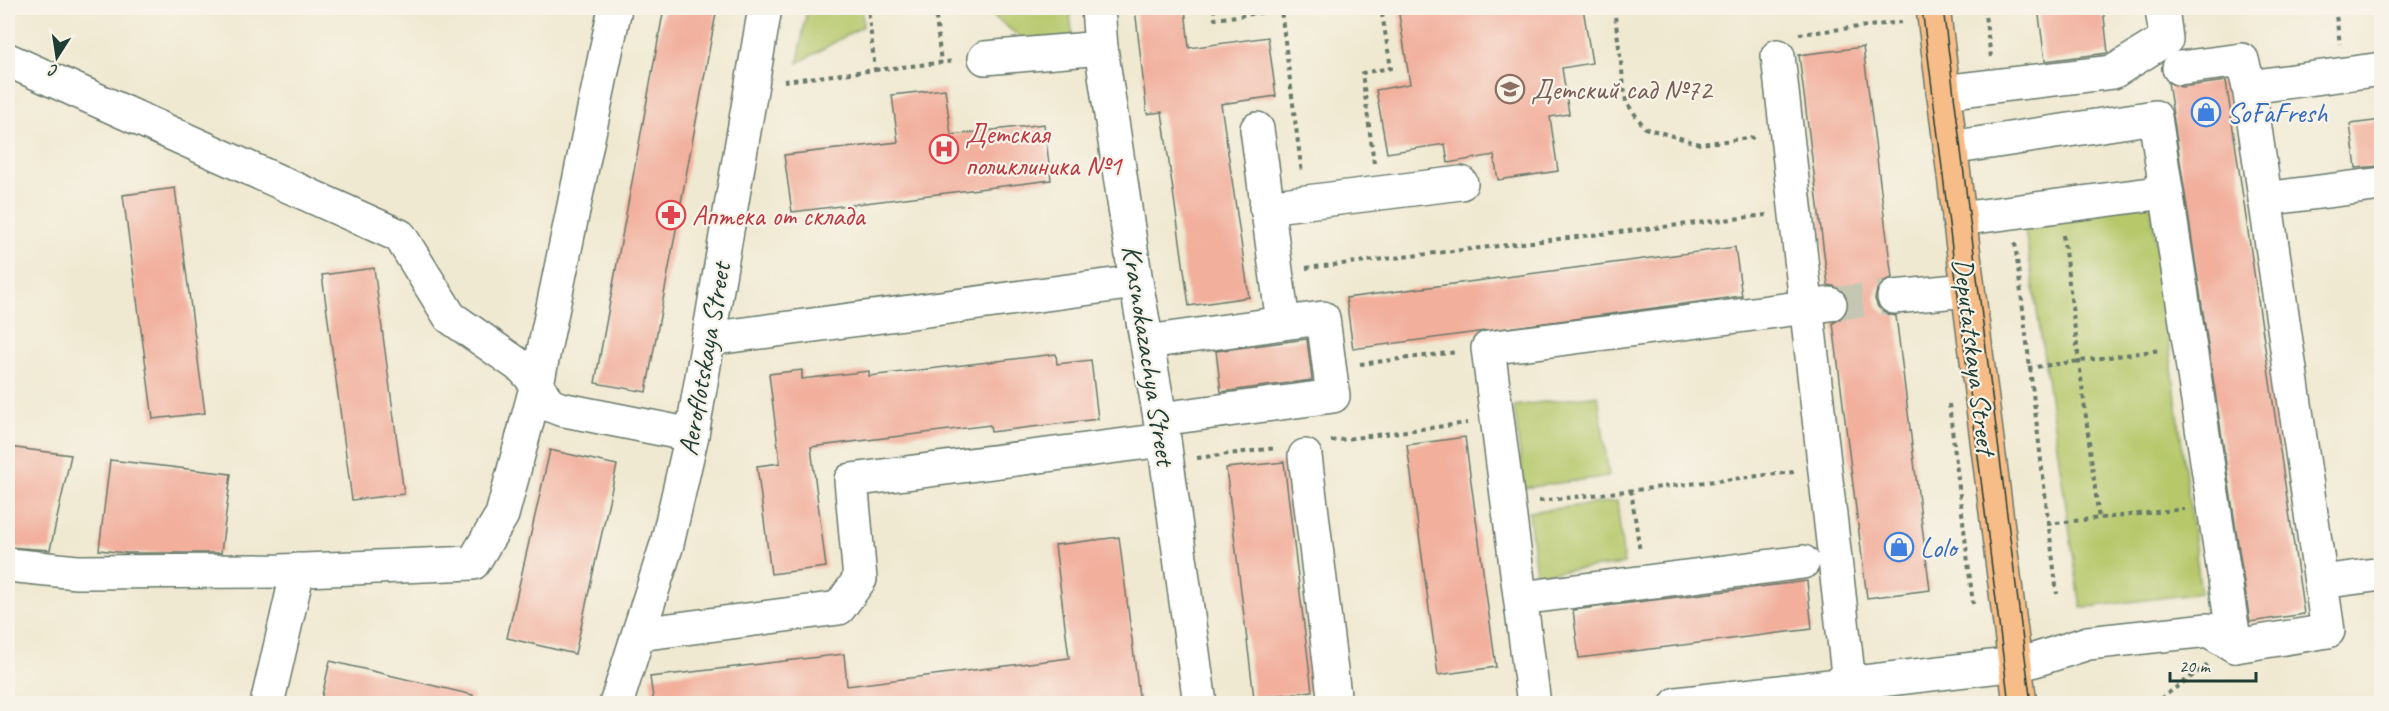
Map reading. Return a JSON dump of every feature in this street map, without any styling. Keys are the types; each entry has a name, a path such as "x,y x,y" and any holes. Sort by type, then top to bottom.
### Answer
{"main road":[{"name":"Deputatskaya Street","path":"1933,8 2020,704"}],"street":[{"path":"8,565 77,572 298,570 473,563 502,515 537,384 615,8"},
{"name":"Aeroflotskaya Street","path":"616,704 667,544 692,435 765,8"},
{"name":"Krasnokazachya Street","path":"1098,8 1101,48 1136,282 1162,430 1200,704"},
{"path":"1943,92 2113,72 2166,39 2162,8"},
{"path":"985,58 1101,48"},
{"path":"1778,56 1796,212 1819,305 1830,691"},
{"path":"8,60 400,236 450,318 523,368 537,384 548,404 560,409 692,435"},
{"path":"1677,704 1830,691 2025,663 2088,643 2208,630 2235,645 2328,631 2249,87 2242,60 2179,68"},
{"path":"2249,87 2382,69"},
{"path":"1950,148 2155,117 2235,645"},
{"path":"1257,129 1283,323"},
{"path":"1266,207 1461,183"},
{"path":"2265,199 2382,184"},
{"path":"1959,219 2166,192"},
{"path":"708,339 1136,282"},
{"path":"1894,297 1967,290"},
{"path":"1534,704 1488,348 1819,305"},
{"path":"639,634 840,608 860,579 851,480 1162,430 1333,396 1323,318 1146,342"},
{"path":"1305,448 1335,704"},
{"path":"1521,598 1803,562"},
{"path":"267,704 298,570"},
{"path":"2321,582 2382,574"}],"path":[{"path":"868,8 875,70"},
{"path":"935,8 941,63"},
{"path":"1214,8 1215,19 1281,10 1305,202"},
{"path":"1377,193 1362,73 1391,68 1382,8"},
{"path":"1614,8 1626,102 1645,128 1700,144 1787,134"},
{"path":"1984,8 1995,86"},
{"path":"1778,56 1776,36 1902,22"},
{"path":"788,81 985,58"},
{"path":"1276,271 1796,212"},
{"path":"2012,212 2028,368 2057,594"},
{"path":"2062,225 2099,520"},
{"path":"2028,368 2190,345"},
{"path":"1329,368 1488,348"},
{"path":"1195,458 1305,448 1497,419"},
{"path":"1508,504 1825,468"},
{"path":"1631,490 1644,583"},
{"path":"2047,524 2099,520 2214,505"},
{"path":"2153,704 2235,645"}],"green space":[{"path":"807,8 862,8 863,26 798,63"},
{"path":"983,8 1069,8 1073,39 1030,45"},
{"path":"2150,197 2201,593 2081,608 2023,216"},
{"path":"1598,395 1609,476 1524,488 1514,406"},
{"path":"1617,501 1624,564 1536,574 1529,512"}],"building":[{"path":"664,8 717,8 646,392 595,383"},
{"path":"1135,8 1185,8 1189,48 1268,37 1276,96 1221,104 1249,297 1189,306 1162,112 1147,114"},
{"path":"1398,8 1529,8 1530,12 1555,8 1583,8 1592,63 1562,68 1569,114 1550,117 1558,171 1498,180 1494,155 1448,163 1445,144 1387,153 1376,90 1410,84"},
{"path":"2038,8 2103,8 2108,53 2045,61"},
{"path":"1863,47 1892,278 1884,281 1877,289 1875,299 1878,307 1886,314 1896,316 1930,590 1867,598 1833,323 1842,318 1849,302 1844,292 1828,285 1799,55"},
{"path":"2226,81 2304,614 2250,622 2168,82 2181,87"},
{"name":"Детская поликлиника №1","path":"945,89 951,135 1044,124 1051,180 792,212 784,155 898,142 892,95"},
{"path":"2382,120 2382,166 2356,168 2350,124"},
{"path":"175,188 205,413 153,419 123,195"},
{"path":"1735,247 1742,296 1353,349 1346,298"},
{"path":"374,268 404,494 352,500 322,275"},
{"path":"1307,339 1312,380 1221,392 1216,351"},
{"path":"1056,354 1057,364 1091,360 1098,419 991,432 990,425 811,447 826,567 771,574 757,466 780,463 769,374 802,370 802,379 869,371 869,376"},
{"path":"1465,437 1496,667 1438,675 1407,445"},
{"path":"8,447 71,455 50,550 8,547"},
{"path":"550,450 617,465 575,654 507,638"},
{"path":"110,460 231,474 221,553 126,553 99,550"},
{"path":"1284,462 1312,691 1254,698 1226,468"},
{"path":"1119,537 1140,704 654,704 650,677 844,654 847,686 1069,658 1055,545"},
{"path":"1807,581 1812,629 1579,658 1573,610"},
{"path":"330,661 473,695 472,704 320,704"}],"tunnel":[{"path":"1830,304 1894,297"}],"tram line":[{"path":"1922,8 2009,704"},
{"path":"1943,8 2031,704"}],"place":[{"name":"Детский сад №72","path":"1510,89"},
{"name":"SoFaFresh","path":"2206,112"},
{"name":"Детская поликлиника №1","path":"944,149"},
{"name":"Аптека от склада","path":"671,215"},
{"name":"Lolo","path":"1899,547"}]}
